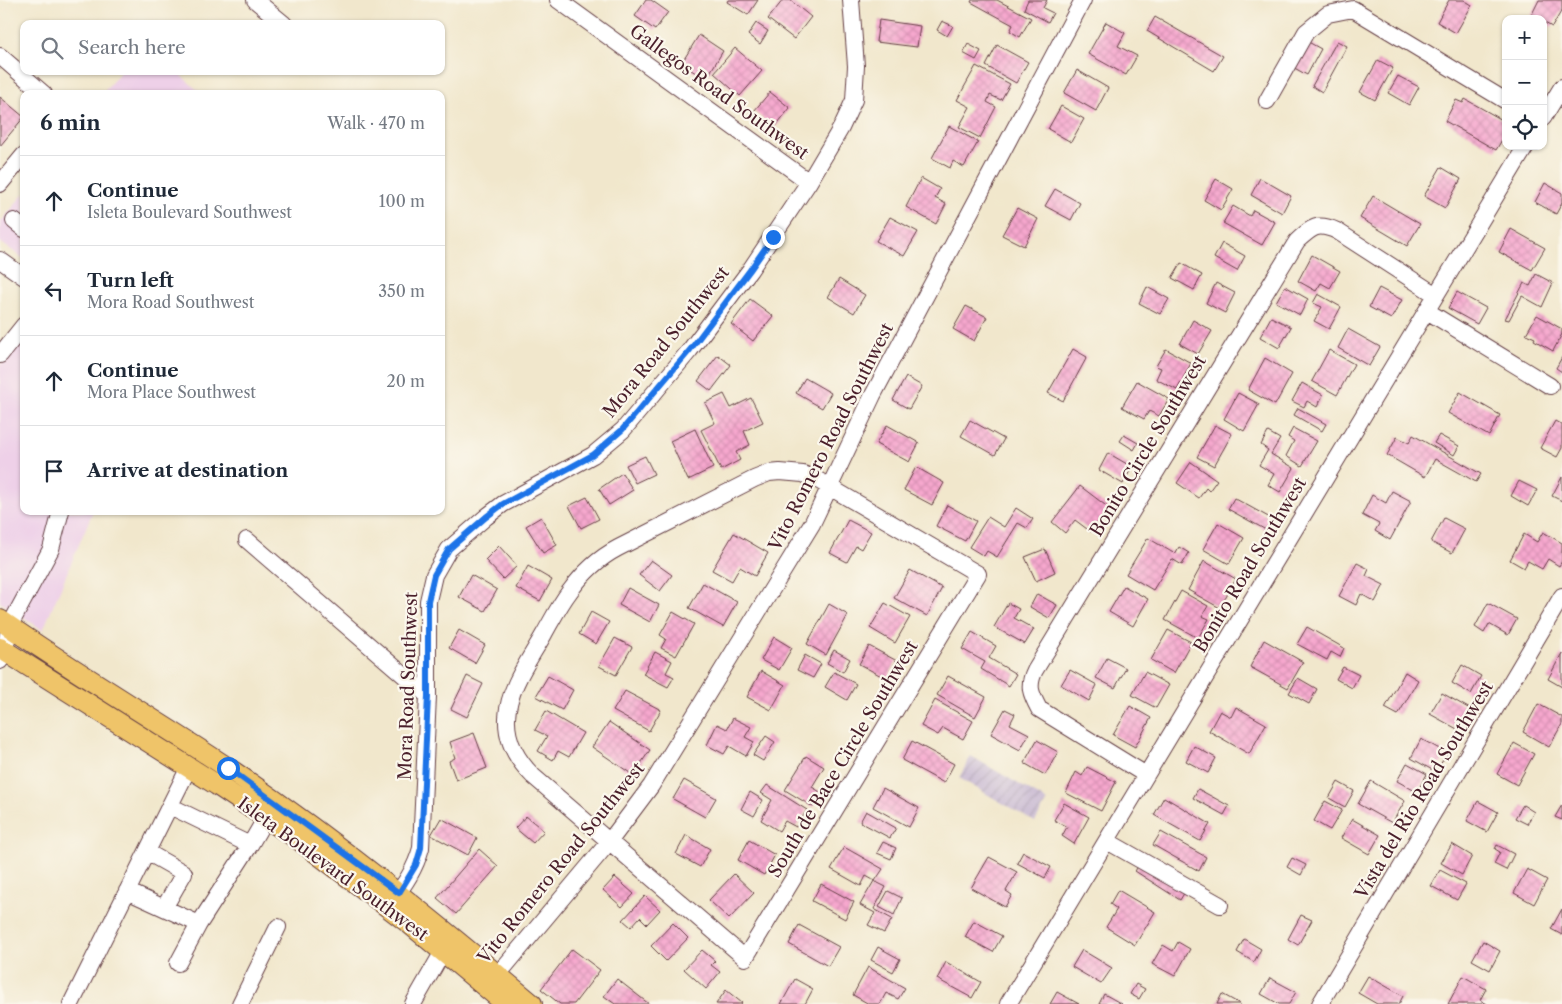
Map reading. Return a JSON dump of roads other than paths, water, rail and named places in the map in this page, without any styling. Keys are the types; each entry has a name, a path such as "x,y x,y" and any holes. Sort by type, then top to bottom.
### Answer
{"main road":[{"name":"Isleta Boulevard Southwest","path":"2,640 190,768 271,809"},
{"name":"Isleta Boulevard Southwest","path":"2,640 228,768 271,809 298,839 394,900 492,982 532,1004"},
{"name":"Isleta Boulevard Southwest","path":"492,982 506,1004"}],"street":[{"path":"255,0 279,20"},
{"name":"Gallegos Road Southwest","path":"558,0 809,182"},
{"name":"Mora Road Southwest","path":"394,900 416,865 421,848 428,696 428,601 434,575 449,549 486,517 503,504 593,455 622,430 690,350 750,270 809,182 841,128 854,100 856,66 851,0"},
{"name":"Vito Romero Road Southwest","path":"492,982 609,842 651,786 812,524 873,395 1083,0"},
{"path":"1267,100 1306,32 1328,14 1353,9 1502,99"},
{"path":"0,56 20,73"},
{"path":"22,75 39,90"},
{"path":"1547,111 1562,87"},
{"name":"Bonito Road Southwest","path":"1008,1004 1524,150"},
{"path":"0,184 20,161"},
{"name":"Bonito Circle Southwest","path":"1146,775 1040,709 1032,696 1030,680 1035,670 1297,241 1310,229 1324,225 1337,231 1436,295"},
{"path":"0,260 20,275"},
{"path":"1427,311 1550,386"},
{"path":"0,354 20,330"},
{"path":"609,842 526,768 514,751 507,729 508,706 516,684 564,600 588,570 606,555 754,479 769,474 790,472 803,474 830,487"},
{"name":"South de Bace Circle Southwest","path":"609,842 745,958 978,574 830,487"},
{"path":"2,640 51,549 59,515"},
{"path":"247,540 428,696"},
{"name":"Vista del Rio Road Southwest","path":"1320,1004 1562,596"},
{"path":"71,1004 190,768"},
{"path":"170,806 250,845"},
{"path":"178,963 199,924 271,809"},
{"path":"1107,841 1220,905"},
{"path":"147,852 184,873 164,908"},
{"path":"127,891 199,924"},
{"path":"240,1004 278,927"},
{"path":"412,1004 447,944"}]}
